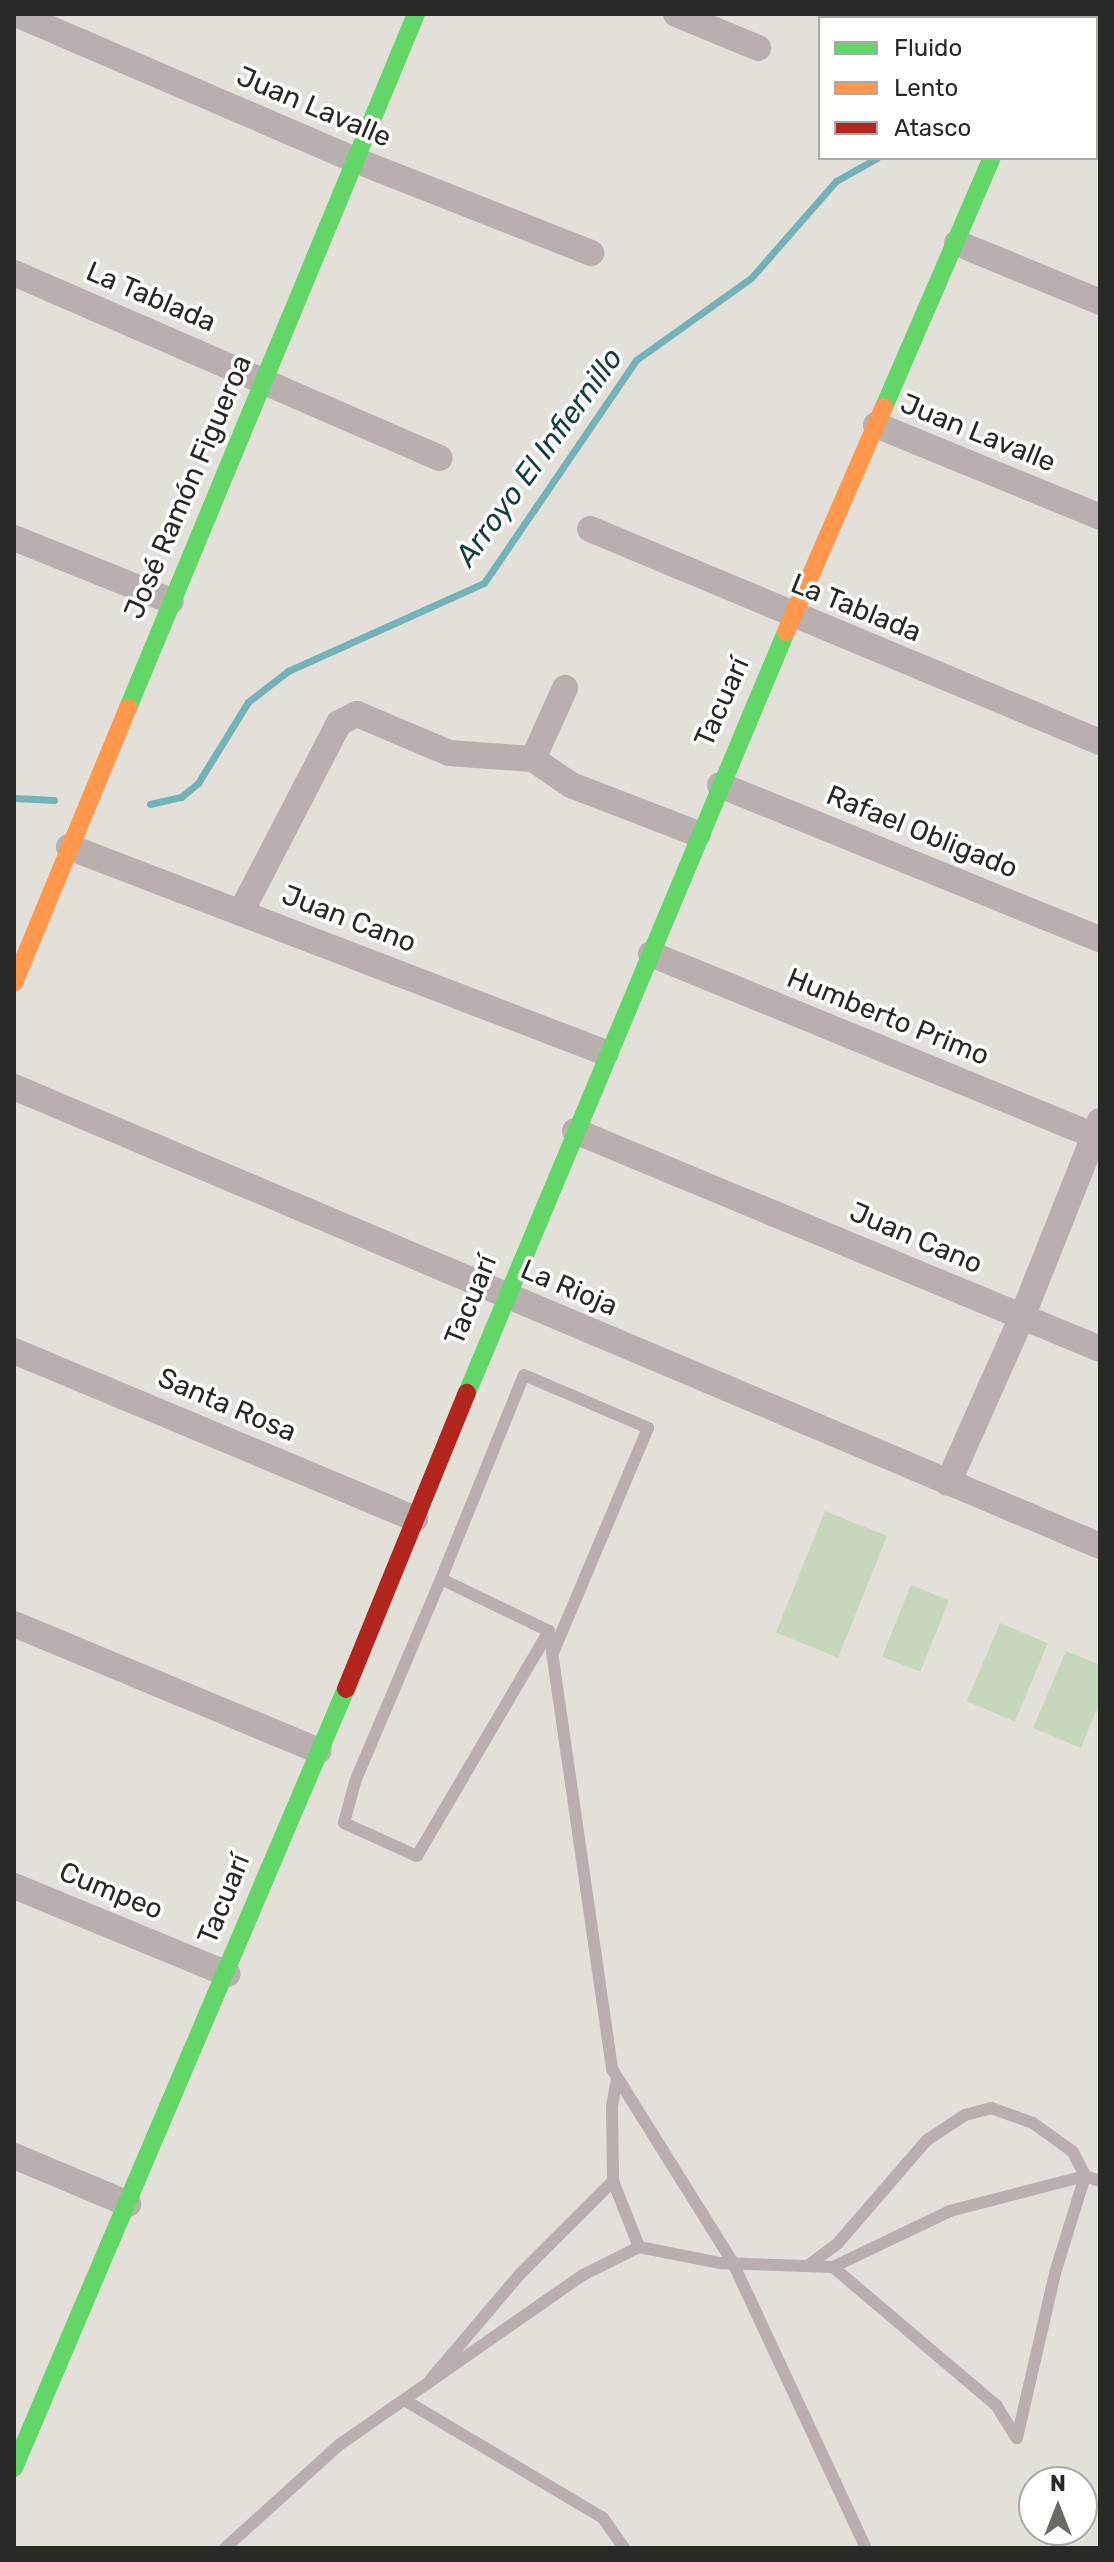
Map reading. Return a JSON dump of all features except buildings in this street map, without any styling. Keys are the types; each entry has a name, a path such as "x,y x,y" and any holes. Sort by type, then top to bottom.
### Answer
{"street":[{"name":"Juan Lavalle","path":"16,14 355,160 591,253"},
{"name":"José Ramón Figueroa","path":"14,983 416,14"},
{"path":"676,14 758,48"},
{"name":"Tacuarí","path":"14,2468 25,2414 128,2204 228,1974 698,834 991,160"},
{"path":"957,243 1100,302"},
{"name":"La Tablada","path":"14,273 439,458"},
{"name":"Juan Lavalle","path":"876,425 1100,517"},
{"name":"La Tablada","path":"590,529 794,618 1100,742"},
{"path":"14,538 171,601"},
{"path":"533,759 565,688"},
{"path":"241,912 339,723 347,717 371,717 449,753 533,759 571,785 698,834"},
{"name":"Rafael Obligado","path":"720,785 1100,939"},
{"name":"Juan Cano","path":"69,847 606,1053"},
{"name":"Humberto Primo","path":"651,954 1098,1132"},
{"name":"La Rioja","path":"14,1087 1100,1546"},
{"name":"Juan Cano","path":"575,1131 1100,1349"},
{"path":"948,1483 1022,1317 1098,1132"},
{"name":"Santa Rosa","path":"14,1351 415,1519"},
{"path":"14,1624 319,1751"},
{"name":"Cumpeo","path":"14,1886 228,1974"},
{"path":"14,2156 128,2204"}],"lane":[{"path":"549,1631 417,1856 362,1834 344,1823 355,1782 524,1375 648,1428 552,1653"},
{"path":"441,1579 549,1631"},
{"path":"549,1631 617,2078 612,2106 613,2181 639,2247"},
{"path":"617,2078 733,2263 866,2548"},
{"path":"809,2265 838,2243 927,2140 965,2115 991,2108 1033,2123 1073,2152 1085,2176 1055,2273 1017,2438 996,2405 833,2267"},
{"path":"225,2548 339,2445 421,2391 583,2275 639,2247 669,2257 833,2267 950,2211 1085,2176 1100,2181"},
{"path":"421,2391 520,2274 613,2181"},
{"path":"406,2401 603,2518 624,2548"}],"green space":[{"path":"825,1511 887,1536 838,1658 776,1632"},
{"path":"911,1585 949,1600 920,1672 882,1656"},
{"path":"1000,1623 1048,1643 1015,1722 967,1701"},
{"path":"1066,1651 1100,1665 1100,1701 1081,1748 1033,1728"}],"waterway":[{"name":"Arroyo El Infiernillo","path":"150,804 181,797 198,783 248,702 288,671 484,583 636,360 751,278 836,181 873,160"},
{"name":"Arroyo El Infiernillo","path":"14,798 54,800"}],"traffic: fast":[{"path":"128,708 416,14"},
{"path":"884,407 991,160"},
{"path":"467,1393 786,632"},
{"path":"14,2468 346,1689"}],"traffic: slow":[{"path":"786,632 884,407"},
{"path":"14,983 128,708"}],"traffic: jam":[{"path":"346,1689 467,1393"}]}
